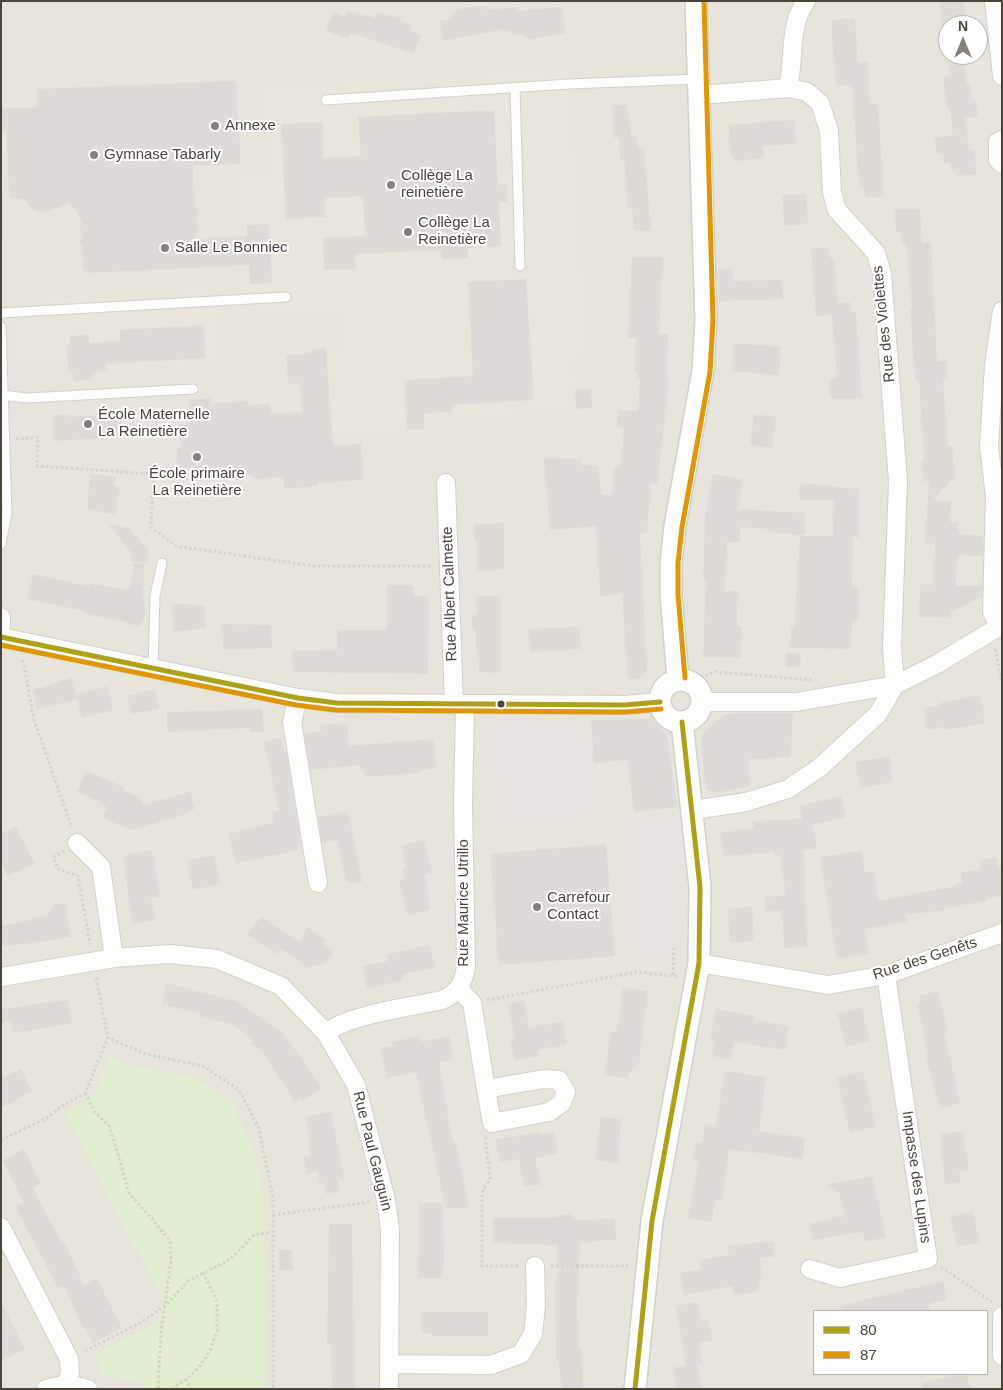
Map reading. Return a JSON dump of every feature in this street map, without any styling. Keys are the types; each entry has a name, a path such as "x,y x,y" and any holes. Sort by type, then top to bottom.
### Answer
{"street":[{"path":"684,680 671,594 672,563 679,498 703,371 706,320 696,1"},
{"path":"788,88 791,73 794,26 806,1"},
{"path":"994,1 1002,76"},
{"name":"Rue des Violettes","path":"700,86 788,88 806,92 820,103 829,131 832,192 837,210 876,253 882,274 898,481 892,650 895,685"},
{"path":"1002,140 998,142 998,160 1002,164"},
{"path":"703,702 796,702 895,685 937,664 1000,625 992,612 995,496 989,447 994,365 1002,311"},
{"name":"Rue Albert Calmette","path":"446,483 459,705"},
{"path":"1,617 1,627"},
{"path":"1,637 298,698 338,703 625,705 660,702"},
{"path":"684,680 700,689 703,702 696,716 682,722 672,720 663,712 660,702 662,692 668,683 684,680"},
{"path":"693,810 746,802 788,789 819,768 878,714 895,685"},
{"path":"298,698 292,722 318,882"},
{"name":"Rue Maurice Utrillo","path":"326,1033 335,1026 371,1015 442,1000 459,989 464,980 466,967 459,705"},
{"path":"635,1389 652,1221 697,972 700,887 682,722"},
{"path":"77,843 101,867 114,958"},
{"name":"Rue des Genêts","path":"697,972 828,985 886,975 1002,933"},
{"name":"Rue Paul Gauguin","path":"1,977 114,958 170,954 217,959 281,986 326,1033 356,1085 386,1200 390,1230 389,1389"},
{"name":"Impasse des Lupins","path":"810,1269 840,1278 928,1258 886,975"},
{"path":"459,989 472,1003 486,1089 492,1123 550,1112 562,1103 566,1092 559,1080 544,1079 486,1089"},
{"path":"1,1227 69,1359 70,1372 67,1384"},
{"path":"388,1364 491,1365 521,1354 533,1334 536,1306 535,1266"},
{"path":"998,1310 1002,1356"},
{"path":"46,1389 67,1384 88,1389"}],"lane":[{"path":"326,100 515,87 700,86"},
{"path":"515,87 520,266"},
{"path":"1,313 286,297"},
{"path":"1,327 8,513 1,544"},
{"path":"3,395 28,398 193,389"},
{"path":"153,667 154,596 162,563"}],"path":[{"path":"5,439 38,437 37,466 153,474 151,527 176,546 313,566 442,566"},
{"path":"22,659 34,720 77,843"},
{"path":"684,680 715,672 819,680"},
{"path":"1,1140 47,1118 60,1107 86,1093 108,1038 78,876 58,870 53,857"},
{"path":"673,976 674,947"},
{"path":"472,1003 637,972 673,976 697,972"},
{"path":"108,1038 146,1054 203,1066 239,1090 259,1129 273,1198 273,1389"},
{"path":"86,1093 95,1112 110,1127 129,1193 170,1240 171,1260 166,1304 160,1333 158,1389"},
{"path":"482,1266 482,1192 490,1179 483,1139 492,1123"},
{"path":"273,1215 386,1200"},
{"path":"69,1359 140,1323 166,1304 188,1281 231,1258 254,1235 273,1232"},
{"path":"928,1258 998,1310"},
{"path":"584,1266 646,1266"},
{"path":"172,1389 195,1372 209,1353 216,1331 217,1302 203,1274"},
{"path":"186,1379 191,1389"}],"shaded area":[{"path":"1,1 1002,1 1002,1389 1,1389"},
{"name":"Collège La Reinetière","path":"568,69 588,355 573,355 576,409 453,418 452,412 425,414 425,429 415,430 415,436 407,436 406,430 332,433 326,348 346,347 343,312 218,316 221,364 112,369 113,357 17,362 17,300 239,287 234,177 268,174 264,87"},
{"path":"1,164 6,256 1,257"},
{"path":"495,720 584,720 595,819 490,828 482,734"},
{"path":"674,812 680,882 681,957 631,962 618,817"}],"green space":[{"path":"111,1055 124,1064 199,1079 234,1106 253,1149 264,1198 265,1389 144,1389 142,1383 101,1374 95,1355 156,1323 164,1302 64,1112 93,1096"}],"building":[{"path":"939,1 964,1 966,15 941,15"},
{"path":"475,6 476,8 486,6 487,10 517,7 518,11 561,7 566,33 528,39 520,34 512,36 511,30 505,32 504,29 443,41 440,21 453,19 451,12"},
{"path":"347,10 376,18 378,13 402,18 401,21 411,24 409,30 421,35 414,54 357,35 350,35 348,39 326,31 333,12 345,16"},
{"path":"855,18 858,63 868,62 870,104 878,104 884,196 865,198 864,187 859,187 852,84 836,86 831,20"},
{"path":"948,65 964,65 967,84 970,83 972,101 976,100 978,116 965,118 969,150 974,149 977,174 957,176 956,171 951,171 950,162 944,163 943,153 937,154 934,138 953,135 943,76 950,75"},
{"name":"Gymnase Tabarly","path":"236,81 241,164 193,166 194,204 199,213 196,218 199,224 194,239 247,236 247,225 269,224 272,283 250,284 249,265 85,273 81,266 84,260 81,253 84,248 80,242 83,236 79,230 82,223 75,208 71,208 70,203 42,213 32,209 23,199 14,199 9,196 6,131 1,131 1,109 38,107 37,89"},
{"path":"612,105 626,105 626,113 629,113 631,136 637,136 638,149 644,149 651,230 634,231 632,208 627,208 625,161 620,161 619,138 614,138"},
{"name":"Collège La reinetière","path":"494,110 498,185 506,184 507,202 499,202 501,246 468,248 468,258 442,259 441,250 355,254 356,269 324,270 323,238 365,236 363,196 325,198 326,217 286,219 281,124 322,122 323,158 361,156 358,117"},
{"path":"794,120 796,144 763,146 764,157 737,161 730,155 729,125"},
{"path":"806,194 808,224 784,226 782,195"},
{"path":"920,209 922,243 931,242 937,362 946,361 947,379 943,379 948,446 952,446 955,477 932,500 951,502 950,522 958,522 958,534 983,536 983,556 957,555 956,586 982,586 982,597 951,612 951,618 919,617 920,584 933,585 935,544 925,543 929,481 923,481 921,460 924,460 919,380 915,381 910,308 912,308 906,243 902,243 902,232 896,232 895,210"},
{"path":"829,247 830,258 834,258 838,303 850,302 851,312 856,312 862,398 835,399 830,395 829,379 837,378 832,315 816,316 811,249"},
{"path":"632,257 663,257 659,334 668,334 667,375 669,383 657,484 651,484 647,533 640,533 647,670 640,678 628,679 622,594 600,596 596,526 550,530 544,458 581,459 581,465 598,466 601,495 612,495 614,467 621,467 624,428 617,427 618,410 638,411 640,378 637,378 637,373 634,373 636,338 628,338"},
{"path":"718,269 733,269 734,281 782,280 783,299 719,301"},
{"path":"526,279 534,400 452,405 452,412 424,413 425,429 407,430 404,380 473,376 468,282"},
{"path":"204,325 206,358 106,364 107,371 92,372 93,380 73,381 73,372 69,373 66,344 70,344 70,336 89,335 89,343 120,341 120,330"},
{"path":"734,343 781,347 779,375 732,371"},
{"path":"326,348 333,446 361,444 363,480 318,483 318,486 284,489 284,477 253,479 253,475 235,476 234,466 178,470 177,448 181,447 179,424 191,423 190,399 211,398 211,404 248,401 248,405 270,404 271,414 302,412 300,383 288,384 286,355 311,354 310,350"},
{"path":"591,389 592,408 576,409 575,390"},
{"name":"École Maternelle La Reinetière","path":"106,412 122,412 123,437 54,441 53,415 70,414 70,417 105,415"},
{"path":"754,414 776,417 772,448 750,445"},
{"path":"90,474 116,477 114,486 119,487 116,515 87,509"},
{"path":"712,474 743,479 738,509 806,513 805,535 769,532 769,529 740,527 740,542 727,542 725,591 738,591 737,626 742,626 741,658 703,657 706,581 703,580 705,519"},
{"path":"800,483 859,489 859,538 853,537 852,587 859,587 858,620 852,620 851,649 790,648 791,628 794,628 800,536 833,536 834,500 799,500"},
{"path":"504,523 504,569 478,571 477,541 474,541 474,525"},
{"path":"109,525 129,528 149,551 147,563 130,561 131,552"},
{"path":"134,563 144,564 143,598 146,611 140,627 118,620 85,614 85,611 27,599 33,574 90,587 90,584 130,590"},
{"path":"387,585 414,585 414,596 429,596 428,674 293,672 292,651 337,650 337,630 387,630"},
{"path":"476,596 501,596 501,673 479,672 476,632 472,626 472,615 477,615"},
{"path":"172,603 205,606 206,628 173,632"},
{"path":"222,624 271,625 272,648 223,650"},
{"path":"579,627 581,649 531,652 529,629"},
{"path":"786,653 801,654 800,667 786,667"},
{"path":"72,678 76,694 108,686 113,710 82,718 77,700 37,709 33,690"},
{"path":"155,689 159,708 132,714 127,696"},
{"path":"980,695 985,723 944,730 944,727 927,730 924,709 940,705 940,703"},
{"path":"262,709 264,732 250,732 249,728 167,732 167,712"},
{"path":"793,713 791,757 748,759 751,786 716,793 706,790 701,745 703,734 724,714"},
{"path":"651,719 667,736 677,807 634,812 627,760 594,763 591,720"},
{"path":"347,723 349,746 433,739 437,768 418,771 418,773 364,777 364,770 361,770 360,765 310,770 304,733 321,732 320,725"},
{"path":"281,738 286,752 301,846 297,847 298,850 236,863 229,834 275,822 272,812 279,810 264,742"},
{"path":"889,756 892,782 860,788 856,762"},
{"path":"86,771 124,787 123,790 141,798 143,805 190,792 195,809 187,812 187,814 132,830 102,818 107,807 98,804 99,801 77,792"},
{"path":"841,796 846,817 813,824 817,849 804,850 807,947 784,948 782,910 766,912 765,897 786,895 780,855 775,856 774,852 723,856 721,833 754,828 753,821 802,819 800,806"},
{"path":"348,811 362,882 347,883 337,840 322,843 318,817"},
{"path":"16,827 35,864 7,876 1,862 1,833"},
{"path":"424,840 432,873 425,874 430,910 407,915 399,880 405,879 403,869 406,868 401,846"},
{"path":"606,844 615,956 499,965 490,854"},
{"path":"152,850 160,897 151,898 155,920 132,924 123,856"},
{"path":"862,851 865,872 874,871 878,901 957,886 956,884 962,883 961,872 980,869 979,860 997,857 998,868 1002,867 1002,896 986,898 986,901 944,908 944,910 906,915 907,922 865,929 869,954 837,959 820,857"},
{"path":"214,855 220,884 193,890 187,861"},
{"path":"65,903 71,937 3,947 1,926 47,915 54,904"},
{"path":"752,907 754,941 730,943 728,909"},
{"path":"261,917 299,941 308,928 326,940 323,944 334,951 326,963 308,967 281,949 278,954 247,935"},
{"path":"430,945 435,968 402,974 403,980 367,989 363,966 388,961 387,954"},
{"path":"167,983 238,1002 283,1033 322,1088 302,1101 302,1098 295,1102 263,1053 251,1043 254,1040 232,1024 200,1017 201,1014 162,1004"},
{"path":"623,988 648,991 639,1064 629,1073 628,1078 605,1075 611,1031 617,1032"},
{"path":"938,991 948,1031 944,1032 960,1103 940,1108 925,1054 928,1053 917,1004 920,1003 919,996"},
{"path":"68,1000 72,1023 13,1033 11,1021 1,1023 1,1009"},
{"path":"524,1000 529,1028 563,1021 567,1044 538,1050 539,1056 515,1061 510,1039 515,1038 508,1004"},
{"path":"861,1008 870,1041 846,1046 837,1014"},
{"path":"716,1009 755,1016 754,1020 789,1026 785,1050 734,1041 731,1059 712,1056 715,1041 710,1040"},
{"path":"419,1036 420,1042 449,1036 453,1059 439,1062 451,1136 456,1144 469,1208 446,1208 416,1072 387,1078 381,1048 393,1046 392,1042"},
{"path":"21,1069 32,1091 1,1108 1,1079"},
{"path":"725,1071 766,1077 759,1131 805,1138 803,1159 729,1149 722,1201 715,1199 712,1222 688,1218 699,1162 693,1161 696,1142 702,1143 705,1124 716,1126"},
{"path":"863,1071 876,1126 850,1133 837,1078"},
{"path":"331,1112 344,1179 338,1180 340,1191 326,1194 324,1183 319,1184 317,1172 307,1174 303,1157 310,1156 309,1147 311,1147 306,1117"},
{"path":"601,1117 621,1119 618,1163 595,1160"},
{"path":"963,1131 969,1170 959,1171 960,1182 945,1184 940,1134"},
{"path":"539,1132 540,1135 554,1132 558,1153 535,1158 541,1185 524,1186 519,1159 500,1162 495,1140"},
{"path":"24,1149 40,1184 33,1188 62,1244 65,1243 84,1285 97,1278 122,1328 93,1343 85,1327 83,1328 64,1286 58,1288 16,1206 23,1202 3,1160"},
{"path":"872,1177 886,1237 865,1242 863,1232 813,1240 809,1223 845,1216 839,1193 825,1184"},
{"path":"419,1203 443,1203 444,1266 442,1266 442,1278 418,1278"},
{"path":"972,1211 980,1242 957,1247 950,1217"},
{"path":"572,1214 572,1220 615,1219 616,1240 580,1243 577,1309 579,1350 582,1350 583,1389 562,1389 558,1360 556,1359 555,1279 558,1279 558,1245 493,1243 493,1218 558,1218 562,1215"},
{"path":"329,1224 352,1224 355,1389 332,1389 331,1344 327,1344"},
{"path":"774,1241 774,1257 760,1258 762,1278 758,1282 759,1291 734,1295 732,1286 684,1295 680,1273 701,1269 700,1260 729,1255 727,1246"},
{"path":"279,1250 292,1250 293,1270 279,1270"},
{"path":"943,1281 947,1299 928,1304 930,1310 841,1310 840,1306"},
{"path":"1,1301 25,1349 1,1361"},
{"path":"697,1302 701,1321 709,1320 713,1340 699,1343 703,1363 697,1364 702,1389 677,1389 673,1368 686,1365 676,1306"},
{"path":"422,1312 488,1312 488,1336 431,1336 431,1333 422,1333"},
{"path":"956,1375 967,1375 970,1389 922,1389 921,1383"}],"transit line":[{"name":"87","path":"685,678 678,594 678,563 682,527 710,372 713,320 704,1"},
{"name":"80","path":"1,637 298,698 337,703 625,705 660,702"},
{"name":"87","path":"1,645 296,705 336,710 625,712 661,709"},
{"name":"80","path":"635,1389 652,1221 699,963 700,887 682,722"}],"place":[{"name":"Annexe","path":"215,126"},
{"name":"Gymnase Tabarly","path":"94,155"},
{"name":"Collège La reinetière","path":"391,185"},
{"name":"Collège La Reinetière","path":"408,232"},
{"name":"Salle Le Bonniec","path":"165,248"},
{"name":"École Maternelle La Reinetière","path":"88,424"},
{"name":"École primaire La Reinetière","path":"197,457"},
{"name":"Carrefour Contact","path":"537,907"}]}
